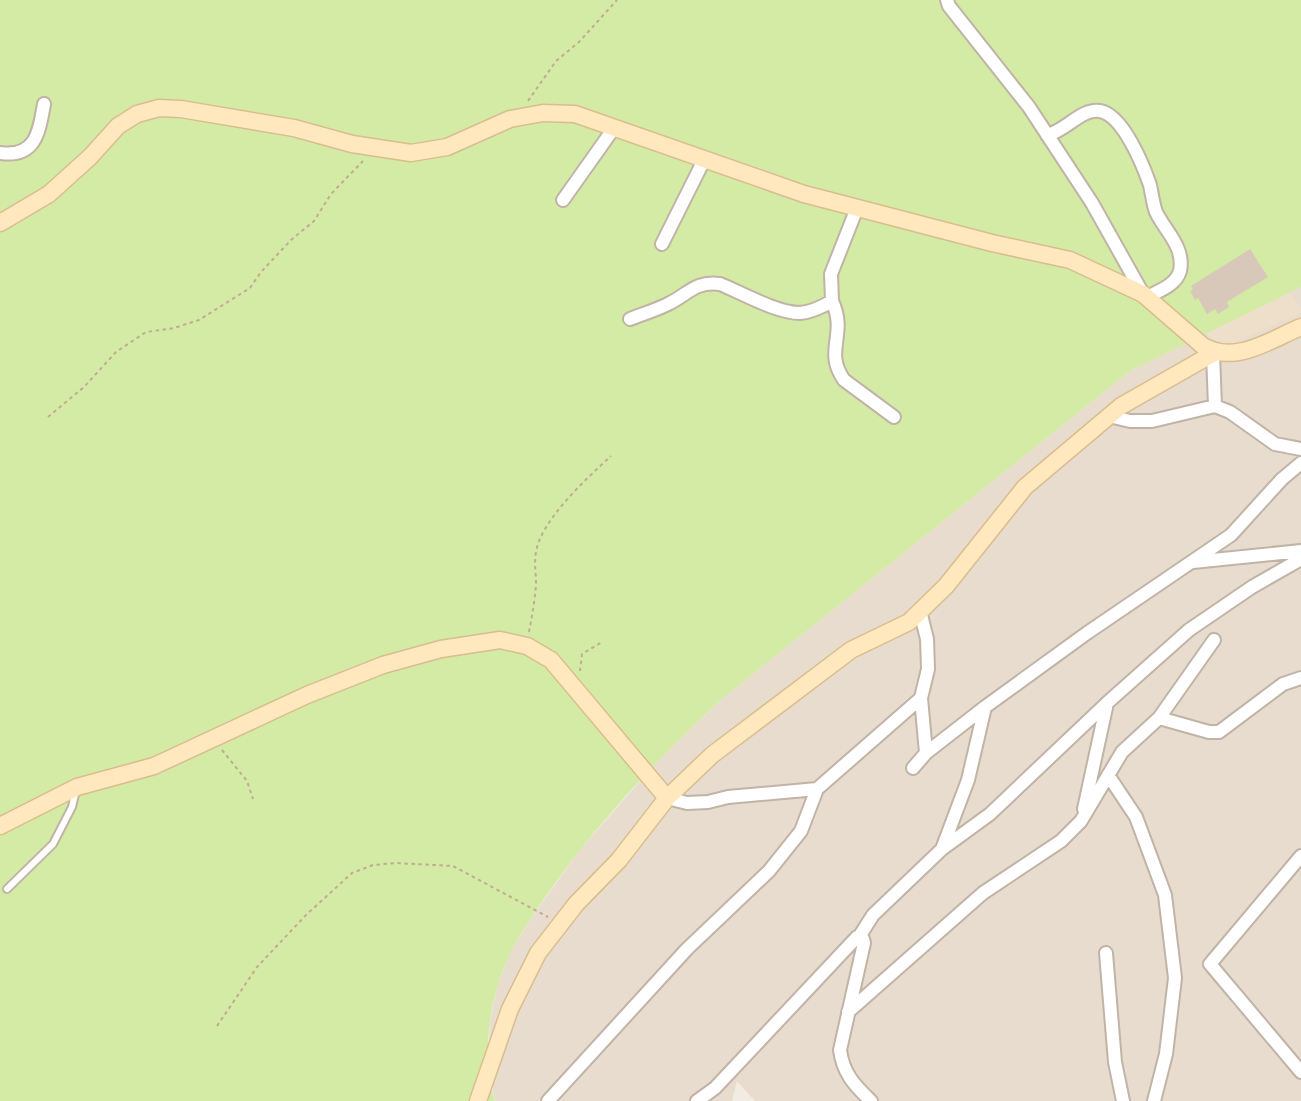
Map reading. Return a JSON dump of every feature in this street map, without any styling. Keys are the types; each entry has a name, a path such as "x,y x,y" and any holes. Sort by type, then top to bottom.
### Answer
{"street":[{"path":"947,0 1029,107 1092,203 1145,296"},
{"path":"0,153 19,153 34,141 39,132 44,104"},
{"path":"0,223 49,194 90,157 118,126 137,114 159,108 181,109 294,128 411,153 447,147 510,118 543,113 575,114 804,194 992,243 1070,260 1145,296 1214,353 1238,353 1301,327"},
{"path":"1047,135 1057,133 1076,119 1095,111 1108,114 1120,125 1137,154 1150,185 1156,212 1177,246 1180,260 1177,277 1172,284 1145,296"},
{"path":"564,200 614,128"},
{"path":"662,244 704,160"},
{"path":"857,208 831,275 832,302 840,325 834,350 839,372 844,380 894,417"},
{"path":"630,319 668,304 698,285 709,283 720,284 784,311 801,313 832,302"},
{"path":"1214,353 1215,407"},
{"path":"478,1101 510,1009 538,953 576,904 619,860 667,798 712,755 850,650 909,622 946,586 1025,487 1121,406 1214,353"},
{"path":"1109,416 1130,421 1152,421 1215,407 1230,412 1275,444 1301,449"},
{"path":"913,768 926,752 985,708 1231,535 1282,479 1301,463"},
{"path":"1190,562 1301,551"},
{"path":"697,1101 715,1088 853,939 859,937 873,915 942,849 990,814 1189,630 1252,587 1301,559"},
{"path":"920,611 928,639 928,669 921,698 926,752"},
{"path":"0,826 77,787 154,766 307,695 383,665 441,649 500,640 527,646 551,660 667,798 687,803 708,802 728,797 817,789"},
{"path":"848,1012 983,893 1061,841 1081,821 1122,752 1159,718 1213,640"},
{"path":"1159,718 1209,732 1219,732 1283,684 1301,678"},
{"path":"548,1101 687,949 769,871 801,831 817,789 921,698"},
{"path":"1081,821 1107,703"},
{"path":"942,849 968,780 985,708"},
{"path":"1108,775 1136,817 1165,895 1175,978 1166,1054 1154,1101"},
{"path":"1301,856 1210,964 1301,1072"},
{"path":"859,937 864,943 840,1050 842,1065 849,1080 871,1101"},
{"path":"1107,953 1115,1062 1123,1101"}],"lane":[{"path":"7,889 53,844 72,807 77,787"}],"path":[{"path":"519,117 556,61 579,42 617,0"},
{"path":"48,417 84,387 116,352 146,332 174,328 199,320 250,288 291,240 314,221 331,194 377,147"},
{"path":"527,646 539,537 548,522 561,510 582,482 611,456"},
{"path":"581,694 581,656 602,642"},
{"path":"217,736 223,752 247,781 253,799"},
{"path":"217,1026 257,967 306,915 352,873 373,865 396,863 453,866 560,924"}],"shaded area":[{"path":"1252,239 1301,309 1301,313 1227,346 1211,338 1163,293"},
{"path":"1301,287 1301,1101 755,1101 737,1081 732,1101 495,1101 488,1061 490,1023 497,987 510,952 579,851 662,756 723,698 1130,371"}],"green space":[{"path":"0,0 1301,0 1301,287 1130,371 723,698 675,744 629,792 586,843 546,896 512,950 498,985 488,1035 489,1068 495,1101 0,1101"}],"building":[{"path":"1250,249 1268,277 1227,302 1229,307 1218,314 1215,309 1207,314 1198,298 1195,300 1190,291 1193,290 1191,286"}]}
